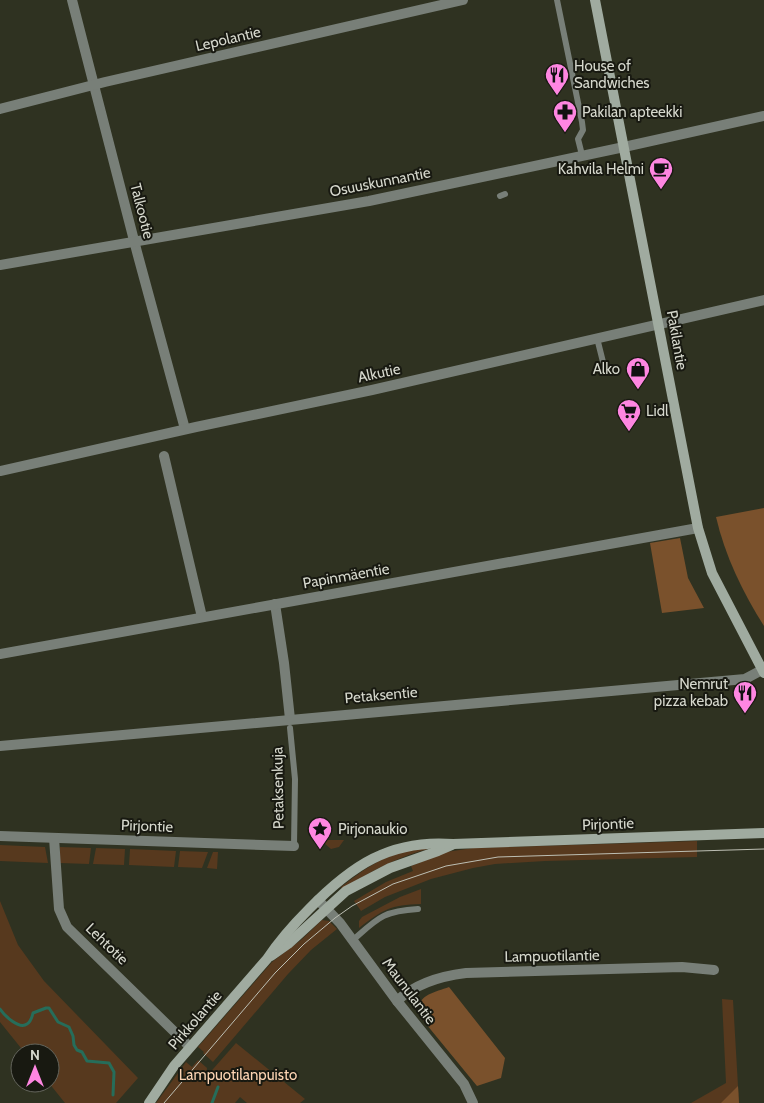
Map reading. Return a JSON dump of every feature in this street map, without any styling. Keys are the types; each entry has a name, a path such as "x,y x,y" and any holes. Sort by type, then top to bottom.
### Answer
{"main road":[{"name":"Pakilantie","path":"595,0 698,528 712,573 763,672"},
{"name":"Pirjontie","path":"318,900 337,881 371,859 414,845 764,833"},
{"name":"Pirjontie","path":"327,909 346,891 363,880 453,844"},
{"name":"Pirkkolantie","path":"149,1103 174,1066 267,959 277,944 318,900"},
{"name":"Pirkkolantie","path":"267,959 288,944 327,909"}],"street":[{"name":"Talkootie","path":"72,0 185,429"},
{"name":"Lepolantie","path":"0,109 94,85 462,0"},
{"name":"Osuuskunnantie","path":"0,264 369,201 764,116"},
{"name":"Alkutie","path":"0,471 185,429 372,390 764,300"},
{"path":"164,456 202,617"},
{"name":"Papinmäentie","path":"0,654 698,528"},
{"name":"Petaksenkuja","path":"275,604 284,663 290,723"},
{"name":"Petaksentie","path":"0,746 290,723 745,678 763,672"},
{"name":"Pirjontie","path":"0,836 294,846"},
{"name":"Lehtotie","path":"54,838 59,909 64,923 190,1048"},
{"name":"Maunulantie","path":"318,900 353,940 397,1001 464,1084 473,1103"},
{"name":"Lampuotilantie","path":"397,1001 407,992 428,982 448,975 466,973 682,967 714,970"}],"lane":[{"path":"557,0 582,122 583,130 578,139 582,155"},
{"path":"597,338 603,362"},
{"name":"Petaksenkuja","path":"290,723 295,778 294,846"},
{"path":"353,940 384,915 400,910 418,909"}],"green space":[{"path":"326,840 344,840 339,847 331,849 324,843"},
{"path":"697,841 697,857 495,864 431,879 385,897 361,911 354,901 386,882 413,871 411,866 446,852 473,848"},
{"path":"0,845 45,847 48,863 0,861"},
{"path":"60,847 91,848 89,864 60,863"},
{"path":"96,848 125,849 124,865 93,864"},
{"path":"432,848 397,860 342,889 341,887 383,859 418,849"},
{"path":"130,849 176,851 174,867 129,865"},
{"path":"180,851 208,852 202,868 178,867"},
{"path":"213,852 218,852 217,869 207,868"},
{"path":"421,889 421,904 388,909 359,928 359,921 362,917 400,897"},
{"path":"0,901 18,945 44,981 138,1078 116,1103 65,1103 57,1093 60,1093 60,1043 17,1043 0,1022"},
{"path":"322,920 329,921 337,929 311,950 288,974 213,1062 198,1047 272,962 301,940"},
{"path":"722,999 733,1000 739,1103 691,1103 726,1083"},
{"name":"Lampuotilanpuisto","path":"236,1043 305,1099 300,1103 247,1103 240,1097 235,1103 156,1103 186,1062 192,1067 198,1060 207,1068 206,1077"}],"shaded area":[{"path":"764,508 764,626 736,574 724,546 716,517"},
{"path":"680,538 688,578 704,608 662,613 650,543"},
{"path":"449,987 505,1058 501,1078 477,1086 422,1019 419,1012 421,1001 430,994"},
{"path":"738,1086 739,1103 721,1103"}],"waterway":[{"path":"0,1009 12,1021 24,1025 29,1022 33,1013 49,1008 58,1022 69,1027 74,1045 77,1050 82,1052 87,1061 109,1063 114,1072 113,1095"},
{"path":"212,1103 218,1087"}],"tram line":[{"path":"164,1103 275,973 304,944 352,906 393,884 446,866 498,857 764,849"}],"place":[{"name":"House of Sandwiches","path":"557,96"},
{"name":"Pakilan apteekki","path":"565,133"},
{"name":"Kahvila Helmi","path":"661,190"},
{"name":"Alko","path":"638,390"},
{"name":"Lidl","path":"629,432"},
{"name":"Nemrut pizza kebab","path":"745,714"},
{"name":"Pirjonaukio","path":"320,850"}]}
